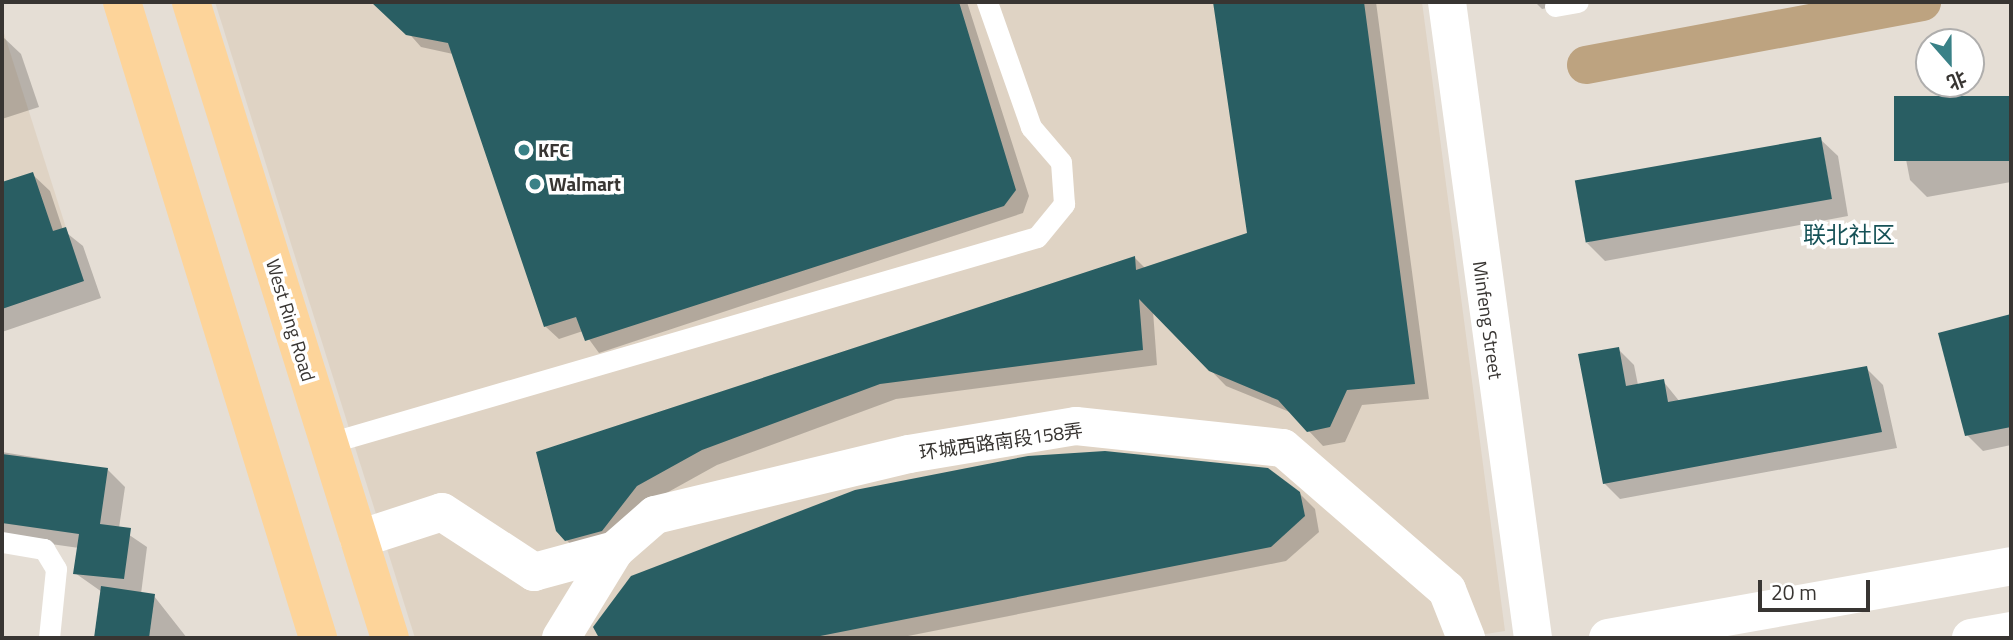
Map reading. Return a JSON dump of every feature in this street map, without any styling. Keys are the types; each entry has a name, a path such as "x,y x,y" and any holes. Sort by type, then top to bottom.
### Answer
{"main road":[{"path":"122,2 318,638"},
{"name":"West Ring Road","path":"191,2 390,638"}],"street":[{"name":"Minfeng Street","path":"1447,2 1533,638"},
{"name":"环城西路南段158弄","path":"561,638 615,550 655,515 909,454 1076,426 1212,436 1283,448 1447,590 1466,638"},
{"path":"359,539 442,512 534,572 615,550"},
{"path":"1608,638 2011,566"},
{"path":"1971,638 2011,631"}],"lane":[{"path":"329,443 1037,237 1064,204 1061,162 1031,127 987,2"},
{"path":"1555,6 1578,2"},
{"path":"2,542 44,549 56,569 49,638"}],"shaded area":[{"path":"215,2 1422,2 1505,631 1460,638 415,638"},
{"path":"2,27 83,281 2,307"}],"building":[{"path":"371,2 959,2 1016,190 1004,206 585,341 576,317 544,327 448,43 406,35"},
{"path":"1213,2 1364,2 1415,384 1347,390 1330,427 1307,432 1278,400 1209,371 1139,299 1143,350 880,384 702,450 637,486 602,531 565,541 556,531 536,452 1135,256 1136,270 1247,233"},
{"path":"1894,96 2011,96 2011,161 1894,161"},
{"path":"1821,137 1832,199 1586,242 1575,180"},
{"path":"33,172 53,231 66,227 84,281 2,309 2,182"},
{"path":"2011,314 2011,427 1965,436 1938,333"},
{"path":"1619,347 1626,386 1664,379 1668,402 1867,366 1882,432 1603,484 1578,354"},
{"path":"1105,451 1268,468 1300,492 1305,516 1271,547 810,638 599,638 593,627 631,576 855,490 1028,456"},
{"path":"2,454 108,468 100,524 131,528 124,579 73,574 79,534 2,523"},
{"path":"101,586 155,594 149,638 94,638"}],"waterway":[{"path":"1586,65 1922,2"}],"place":[{"name":"KFC","path":"524,150"},
{"name":"Walmart","path":"535,184"}],"district":[{"name":"联北社区","path":"1849,235"}]}
